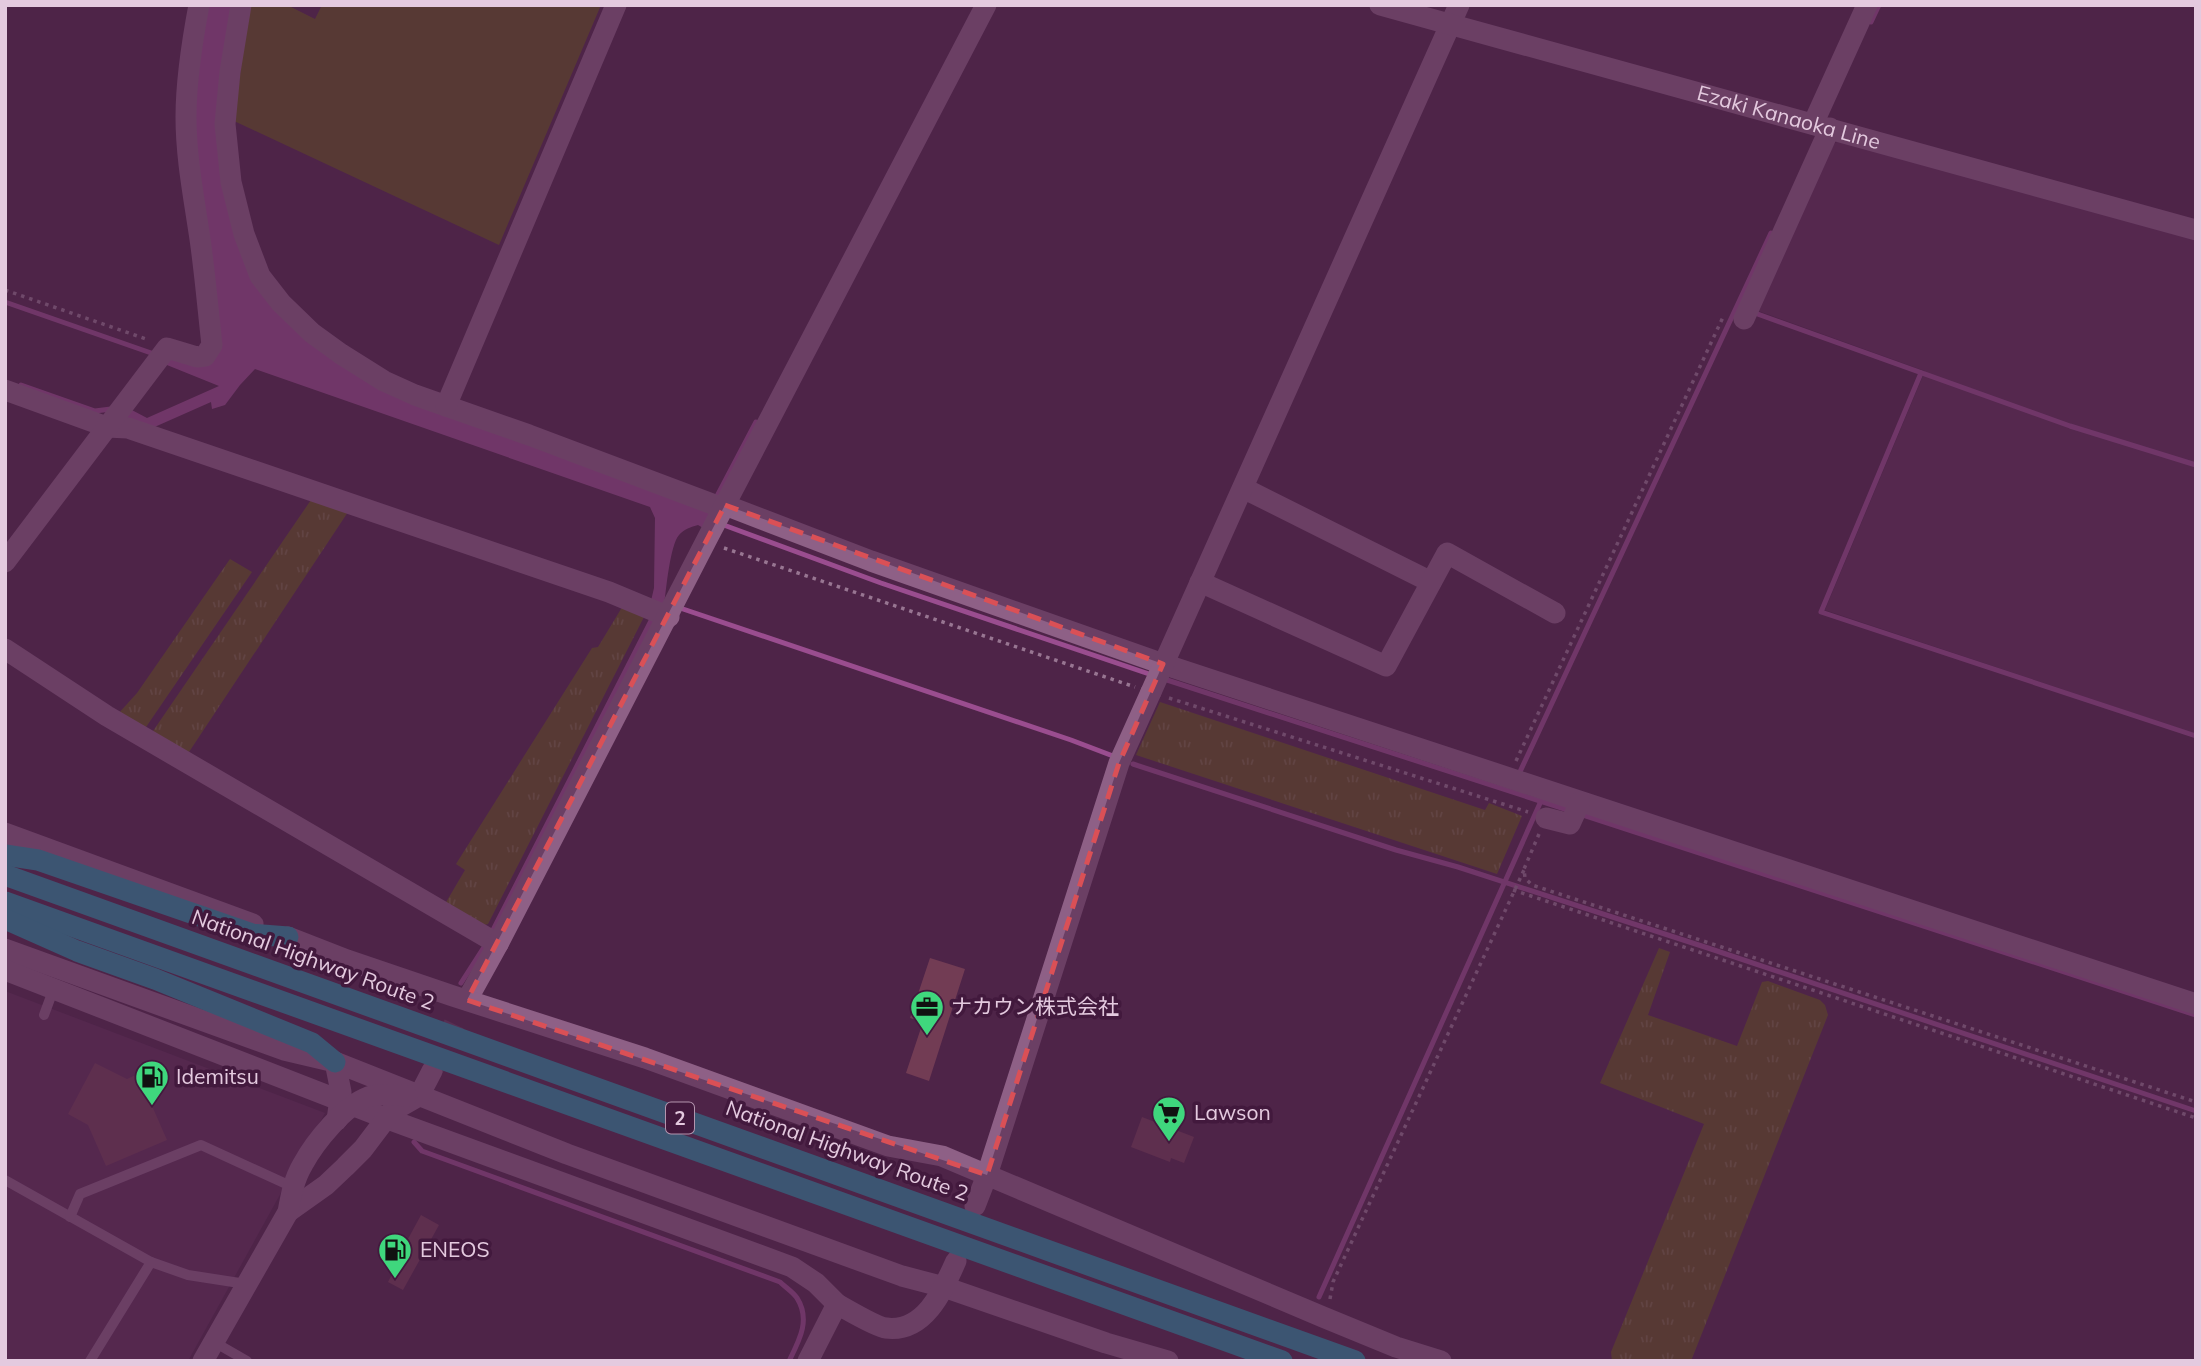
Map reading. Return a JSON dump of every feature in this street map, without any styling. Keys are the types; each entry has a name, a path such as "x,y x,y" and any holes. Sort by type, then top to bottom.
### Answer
{"highway":[{"path":"5,855 38,860 252,933 288,937"},
{"name":"National Highway Route 2","path":"5,875 1355,1361"},
{"name":"2","path":"5,902 1282,1361"},
{"path":"5,919 77,951 155,979 312,1043 335,1062"}],"street":[{"path":"5,562 101,424 162,354 205,356 212,345 186,118 188,74 199,5"},
{"path":"241,5 230,72 225,136 231,182 244,234 260,276 281,303 312,333 384,381 716,515 871,561 1163,666 1513,778 1576,810 2196,1004"},
{"path":"446,406 616,5"},
{"path":"462,1009 492,941 660,613 716,515 986,5"},
{"name":"Ezaki Kanaoka Line","path":"1380,5 2196,230"},
{"path":"975,1206 1119,763 1460,5"},
{"path":"1736,313 1821,126 1867,5"},
{"path":"5,390 101,424 128,428 609,592 660,613"},
{"path":"1243,488 1431,582"},
{"path":"1200,582 1386,666 1447,552 1555,613"},
{"path":"5,649 107,716 492,941"},
{"path":"1539,816 1570,824 1576,810"},
{"path":"5,834 288,937 462,1009 658,1063 888,1146 942,1156 1320,1324 1441,1361"},
{"path":"5,949 58,979 344,1108 385,1118 792,1267 816,1283 837,1304 885,1329 905,1327 919,1319 935,1303 956,1261"},
{"path":"5,970 58,979 284,1050 335,1062 566,1154 902,1276 944,1287 1106,1343 1168,1361"},
{"path":"335,1062 344,1108"},
{"path":"300,1192 345,1167 363,1149 385,1118 398,1107 419,1096 432,1070"},
{"path":"208,1351 300,1192 303,1163 344,1108 375,1096 419,1096"},
{"path":"808,1361 837,1304"}],"lane":[{"path":"44,1015 58,979"},
{"path":"70,1217 80,1194 201,1144 300,1192"},
{"path":"5,1180 151,1262 188,1275 246,1284"},
{"path":"90,1361 151,1262"},
{"path":"208,1351 247,1361"}],"path":[{"path":"5,290 156,342 162,354"},
{"path":"1513,778 1736,313"},
{"path":"716,515 1152,690 1500,800 1539,816 1524,869 1333,1282 1320,1324"},
{"path":"1524,869 1525,878 1532,885 2196,1102"},
{"path":"1515,887 2196,1118"}],"highlighted area":[{"path":"725,505 1163,664 1119,763 987,1175 467,1000"}],"shaded area":[{"path":"206,5 234,5 221,75 238,246 352,367 714,510 705,529 698,525 690,527 676,540 664,606 651,601 654,588 655,518 650,507 255,369 225,405 212,409 211,402 150,429 121,417 128,408 147,418 219,386 162,363 164,356 203,365 194,82"},
{"path":"1839,141 2196,240 2196,734 1825,610 1925,371 1753,309 1828,147"},
{"path":"5,991 325,1113 188,1361 5,1361"}],"green space":[{"path":"249,5 287,5 315,19 322,5 601,5 499,245 234,121"},
{"path":"313,497 348,512 187,755 151,734"},
{"path":"230,559 252,572 144,730 118,714 137,693"},
{"path":"624,604 646,613 488,924 481,926 445,904 465,870 456,864 592,648 598,647"},
{"path":"1160,702 1485,810 1489,803 1522,816 1497,874 1136,755"},
{"path":"1659,948 1670,952 1648,1015 1737,1046 1762,982 1768,981 1820,1000 1828,1015 1691,1361 1612,1361 1611,1352 1704,1124 1600,1083"}],"building":[{"path":"930,958 965,969 929,1081 906,1073 923,1022 910,1018"},
{"path":"95,1063 127,1079 138,1074 167,1140 106,1166 88,1125 68,1114"},
{"path":"1142,1117 1194,1137 1184,1163 1171,1158 1170,1162 1131,1147"},
{"path":"421,1215 439,1225 403,1290 388,1282"}],"waterway":[{"path":"1871,22 1879,5"},
{"path":"1518,776 1771,233"},
{"path":"5,302 154,354"},
{"path":"1752,312 2070,426 2196,465"},
{"path":"1921,373 1821,612 2196,736"},
{"path":"21,385 95,411 111,409"},
{"path":"715,500 756,422"},
{"path":"721,524 881,583 1155,676"},
{"path":"683,609 1113,756"},
{"path":"490,936 653,617"},
{"path":"1164,679 1571,811"},
{"path":"1133,764 1711,949 2196,1111"},
{"path":"1319,1297 1541,801"},
{"path":"1580,814 2196,1015"},
{"path":"461,983 486,944"},
{"path":"414,1142 422,1151 780,1282 797,1298 803,1314 802,1330 789,1361"}],"tunnel":[{"path":"432,1071 457,1018"}],"place":[{"name":"ナカウン株式会社","path":"927,1037"},
{"name":"Idemitsu","path":"152,1107"},
{"name":"Lawson","path":"1169,1143"},
{"name":"ENEOS","path":"395,1280"}]}
